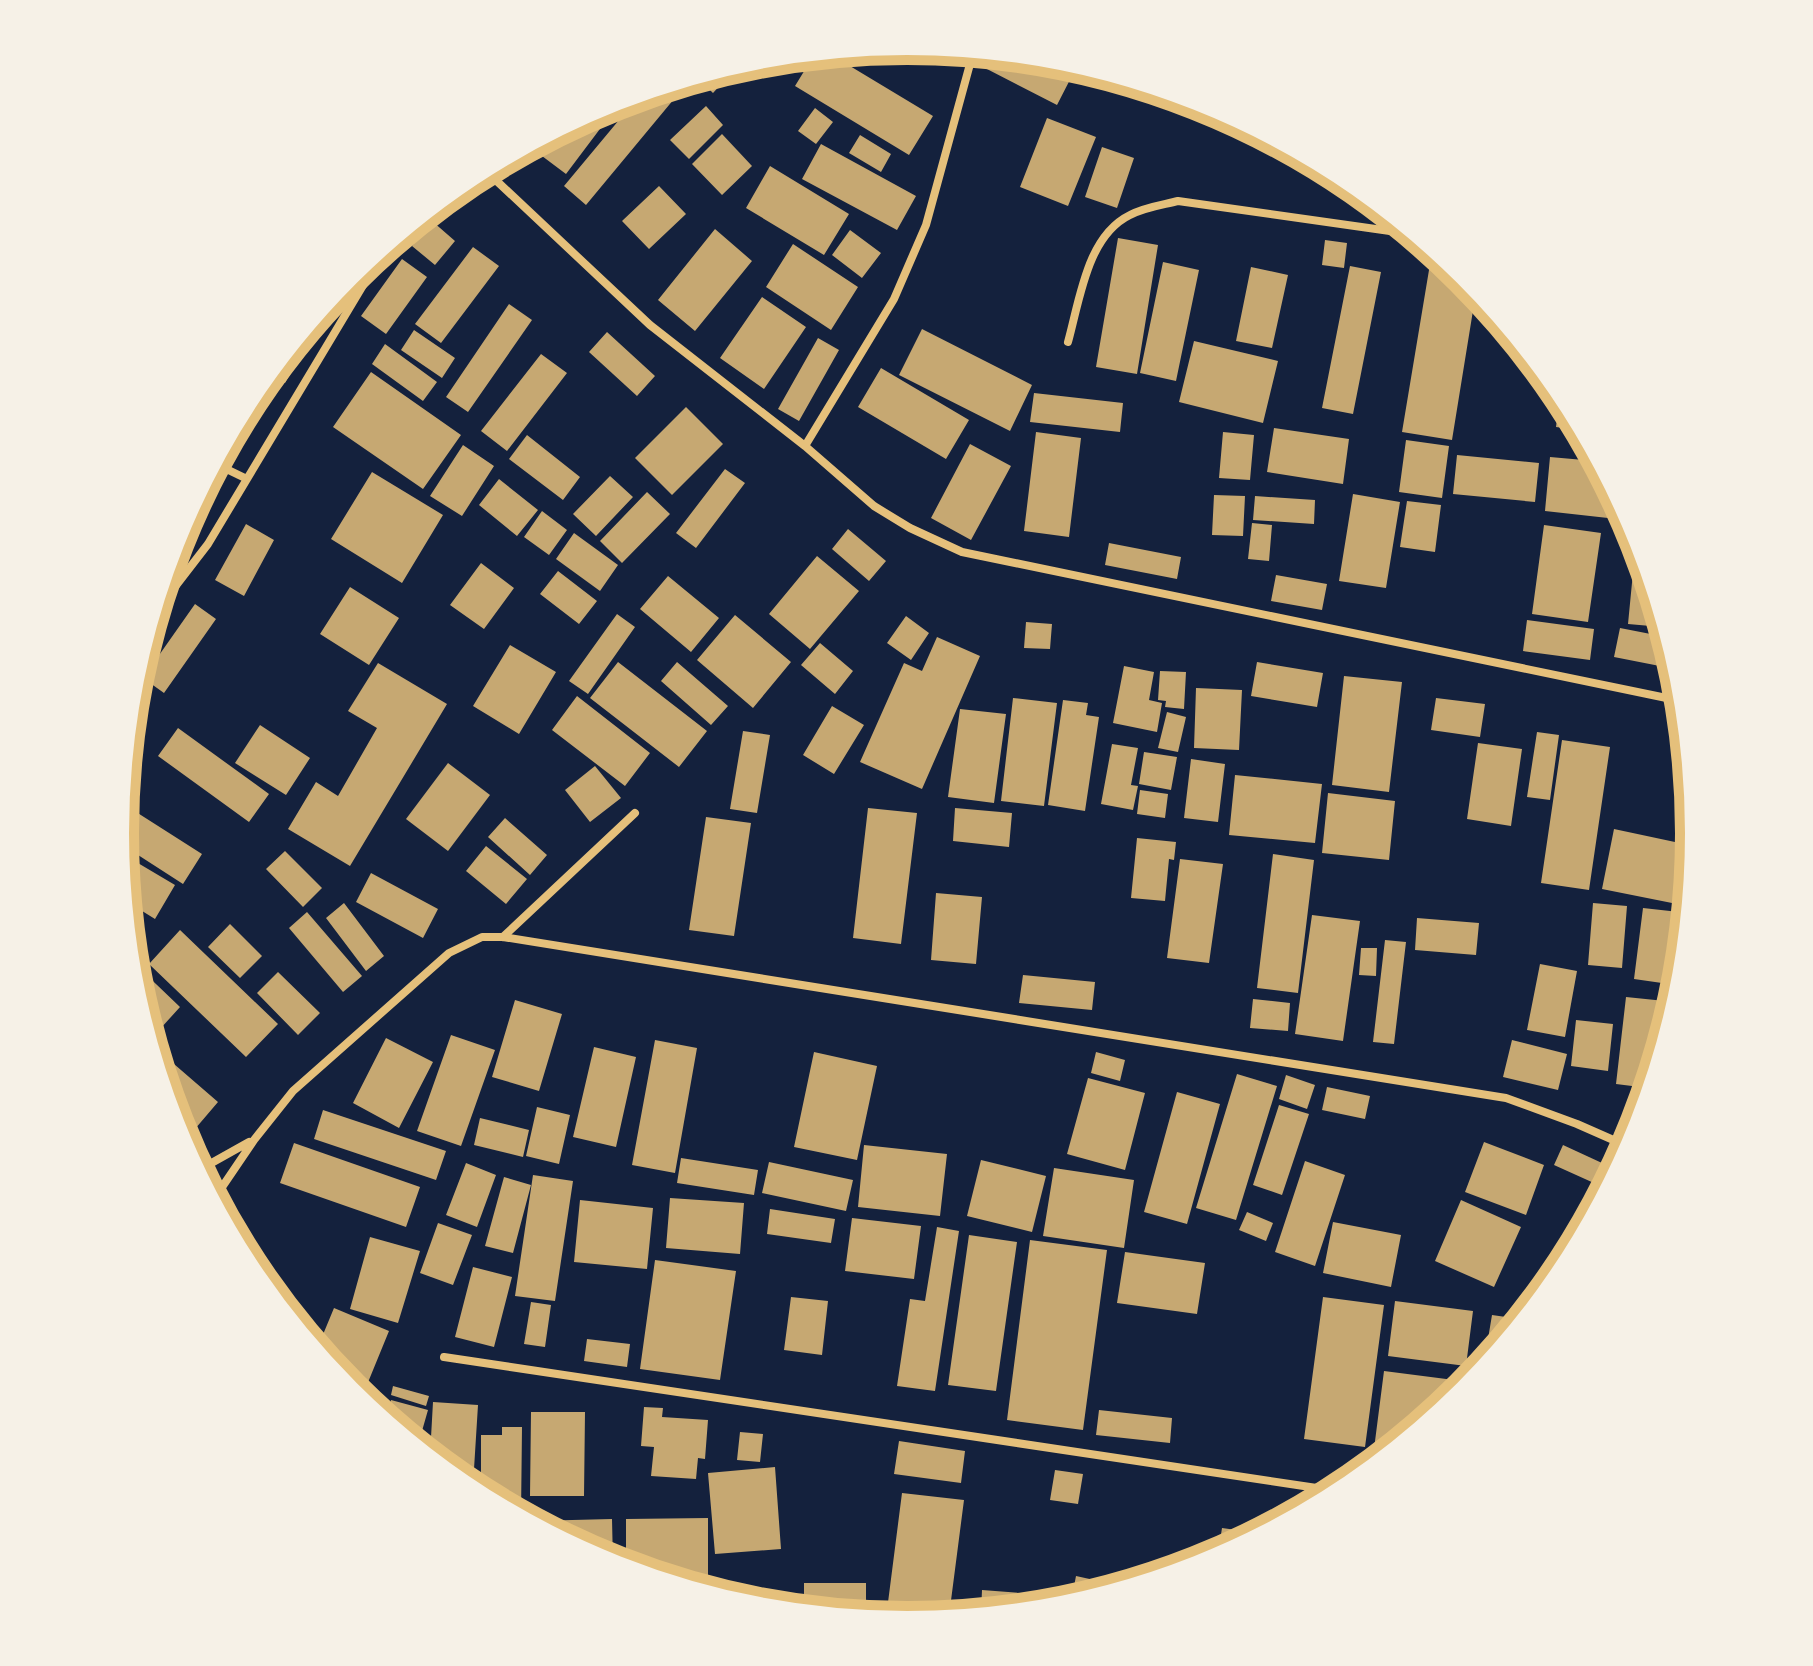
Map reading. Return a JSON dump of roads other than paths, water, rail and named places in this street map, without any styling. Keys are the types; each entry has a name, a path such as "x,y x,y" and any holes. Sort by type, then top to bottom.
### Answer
{"street":[{"path":"805,446 894,299 926,225 970,63"},
{"path":"495,179 650,325 805,446 874,506 910,528 962,552 1668,698"},
{"path":"1068,342 1092,256 1108,230 1146,208 1178,201 1391,231"},
{"path":"174,588 208,544 366,281"},
{"path":"225,468 247,479"},
{"path":"503,937 635,813"},
{"path":"221,1189 293,1091 449,953 482,937 503,937 1506,1098 1616,1141"},
{"path":"208,1165 254,1140"},
{"path":"444,1357 1316,1488"}]}
